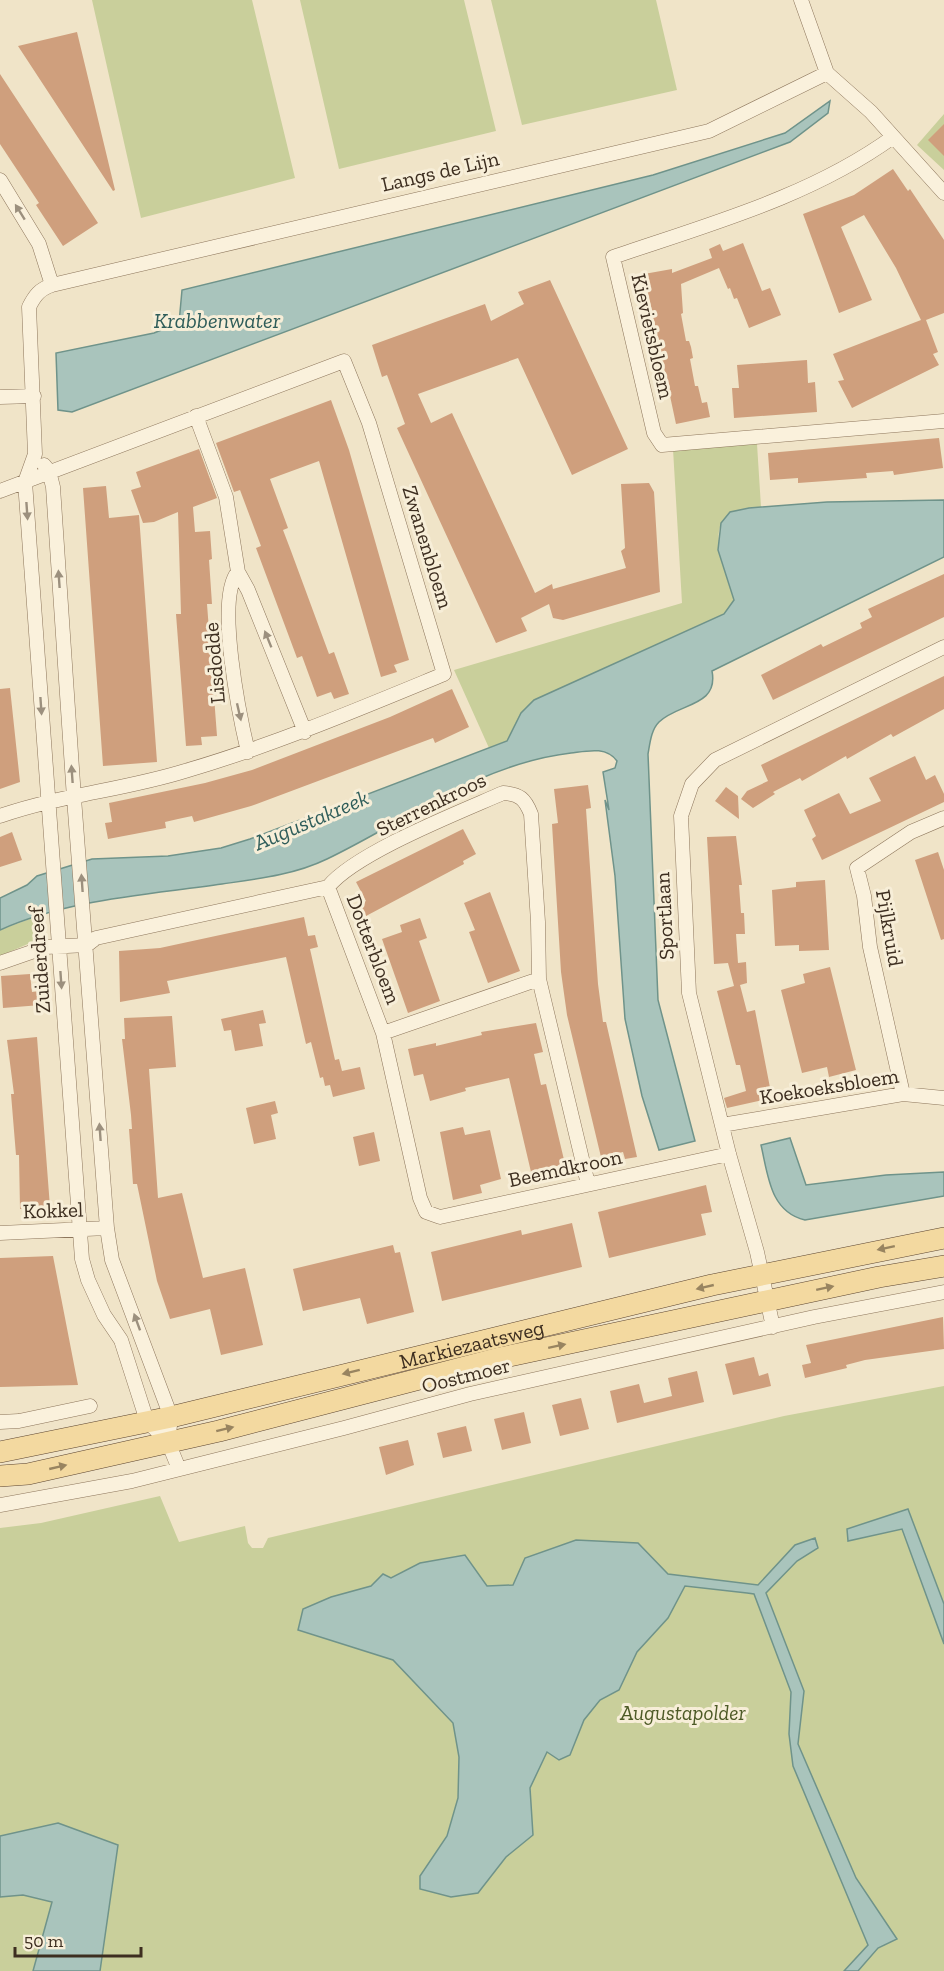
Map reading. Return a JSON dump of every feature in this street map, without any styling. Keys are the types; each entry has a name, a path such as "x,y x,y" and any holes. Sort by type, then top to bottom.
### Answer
{"main road":[{"name":"Markiezaatsweg","path":"0,1452 171,1417 712,1285 910,1243 944,1238"},
{"name":"Markiezaatsweg","path":"0,1476 28,1474 168,1442 500,1358 944,1266"}],"street":[{"path":"801,0 827,73 872,112 944,193"},
{"name":"Langs de Lijn","path":"52,285 709,130 827,73"},
{"name":"Kievietsbloem","path":"893,137 863,159 781,198 613,257 654,433 662,445 944,421"},
{"path":"0,180 39,244 52,285"},
{"name":"Zuiderdreef","path":"52,285 42,289 34,296 29,307 35,454 25,482 82,1259 88,1280 104,1315 121,1340 147,1421 168,1442 179,1469"},
{"name":"Zwanenbloem","path":"0,491 344,361 369,423 444,674 305,732 248,752 163,777 74,798 47,801 0,816"},
{"path":"0,397 34,396"},
{"name":"Lisdodde","path":"196,416 226,497 238,572 248,590 305,732"},
{"path":"35,454 49,471"},
{"name":"Zuiderdreef","path":"49,471 53,487 107,1228 112,1260 171,1417 168,1442"},
{"name":"Lisdodde","path":"238,572 232,579 230,661 248,752"},
{"name":"Sportlaan","path":"773,1327 762,1275 689,993 681,816 685,799 692,784 715,760 944,647"},
{"name":"Sterrenkroos","path":"328,887 337,875 406,837 503,792 525,799 531,814 539,979 588,1184"},
{"name":"Pijlkruid","path":"903,1094 870,946 864,896 857,868 911,832 944,818"},
{"name":"Dotterbloem","path":"0,963 30,951 59,946 87,945 96,938 328,887 383,1033 420,1198"},
{"path":"383,1033 539,979"},
{"name":"Koekoeksbloem","path":"722,1125 903,1094 944,1098"},
{"name":"Beemdkroon","path":"420,1198 426,1212 440,1218 729,1154"},
{"name":"Kokkel","path":"0,1233 107,1228"},
{"name":"Oostmoer","path":"0,1505 58,1496 179,1469 471,1394 773,1327 944,1292"},
{"path":"0,1422 90,1406"}],"green space":[{"path":"92,0 252,0 295,178 141,218"},
{"path":"300,0 464,0 496,131 339,169"},
{"path":"491,0 656,0 677,90 522,125"},
{"path":"944,114 944,170 917,145"},
{"path":"757,444 761,507 731,514 723,521 720,529 720,551 734,596 724,614 516,725 507,741 489,748 454,670 682,603 673,449"},
{"path":"38,916 33,922 37,940 0,956 0,930"},
{"name":"Augustapolder","path":"944,1386 944,1971 0,1971 0,1528 41,1523 160,1496 179,1542 245,1526 248,1543 252,1548 263,1548 268,1538 784,1416"}],"water":[{"name":"Krabbenwater","path":"830,101 828,113 790,142 72,412 58,410 56,353 154,333 179,323 182,290 653,175 785,133"},
{"name":"Augustakreek","path":"944,500 944,557 712,671 713,683 703,698 667,716 656,725 648,754 658,1000 695,1141 659,1150 642,1096 625,1019 615,876 605,800 609,810 603,772 615,768 617,761 613,756 602,751 571,753 537,759 505,769 445,796 327,859 289,873 81,905 53,911 0,930 0,898 27,885 37,876 92,859 168,856 221,848 507,741 521,713 534,700 724,614 734,600 718,550 721,523 730,512 749,508 827,502"},
{"path":"790,1138 806,1185 886,1175 944,1172 944,1196 805,1220 793,1216 784,1209 772,1191 761,1145"},
{"path":"908,1509 944,1604 944,1644 902,1529 848,1541 847,1529"},
{"path":"815,1538 818,1548 797,1561 766,1593 804,1691 798,1744 856,1878 897,1939 878,1948 858,1971 844,1971 868,1945 793,1766 789,1734 791,1692 754,1594 685,1586 668,1618 637,1652 619,1690 600,1700 584,1720 570,1755 559,1760 547,1752 530,1788 533,1835 506,1857 478,1893 451,1897 420,1889 420,1876 447,1836 458,1798 459,1757 453,1723 393,1660 298,1630 303,1609 331,1597 371,1586 383,1574 391,1578 420,1563 465,1555 487,1586 513,1585 525,1558 576,1540 638,1543 668,1574 758,1585 795,1545"},
{"path":"58,1823 118,1845 100,1971 33,1971 52,1902 23,1895 0,1897 0,1836"}],"building":[{"path":"77,32 115,190 113,191 18,46"},
{"path":"0,74 98,223 63,246 36,205 39,203 0,144"},
{"path":"944,124 944,156 928,140"},
{"path":"893,169 908,191 910,189 944,240 944,313 926,320 938,352 933,354 939,365 852,408 838,381 844,380 833,354 921,320 896,268 864,215 841,227 872,300 839,313 803,214 854,195"},
{"path":"743,243 762,291 770,288 781,315 749,328 737,298 734,299 730,288 728,289 719,268 681,284 683,313 681,314 686,341 689,341 691,347 693,358 690,359 695,386 698,386 702,403 707,402 710,417 676,424 644,274 672,269 672,273 712,258 709,249 720,244 723,251"},
{"path":"550,280 628,449 572,475 518,358 418,394 431,423 452,413 535,593 552,584 553,589 626,568 621,551 625,548 621,484 649,483 654,492 660,592 563,620 553,618 549,604 521,618 527,631 496,643 397,428 405,424 387,375 382,377 372,345 485,304 491,321 524,304 518,292"},
{"path":"807,360 808,383 815,382 817,412 734,418 732,388 739,388 737,365"},
{"path":"331,400 349,450 409,660 394,665 397,672 381,677 319,461 270,479 288,528 283,530 329,654 334,652 349,694 334,699 331,692 317,697 302,656 297,658 256,548 261,546 240,490 234,492 216,443"},
{"path":"939,438 943,468 894,475 893,471 866,473 867,478 798,483 798,478 770,480 768,453"},
{"path":"199,449 217,498 193,507 195,532 210,531 212,604 207,604 217,736 201,737 202,745 186,746 176,614 181,614 178,512 154,522 143,523 131,490 141,487 136,472"},
{"path":"106,486 109,518 139,515 157,762 103,766 83,488"},
{"path":"944,574 944,617 773,700 761,675 821,644 823,647 862,628 860,623 872,617 868,609"},
{"path":"944,676 944,709 893,737 891,734 847,759 846,756 802,781 800,778 773,792 775,794 753,808 741,799 747,791 768,781 761,765"},
{"path":"10,688 20,782 0,789 0,689"},
{"path":"452,689 469,727 435,743 433,738 251,806 194,822 192,816 165,822 166,828 108,839 105,823 112,822 109,803 205,783 252,770 390,717"},
{"path":"915,756 926,780 935,775 944,794 944,802 822,860 812,839 816,836 804,810 839,793 850,814 881,801 869,778"},
{"path":"588,785 591,808 586,809 598,984 603,1022 606,1022 637,1157 625,1159 623,1152 601,1157 567,1015 561,972 552,824 558,823 554,789"},
{"path":"726,787 738,796 739,819 715,801"},
{"path":"463,829 476,854 463,861 464,864 366,916 360,905 366,901 356,882"},
{"path":"12,832 22,860 0,867 0,837"},
{"path":"736,836 742,885 739,885 741,913 744,913 745,934 736,934 738,963 746,962 747,983 740,985 747,1012 755,1010 772,1098 727,1108 724,1098 746,1091 740,1065 736,1065 717,991 734,986 728,963 714,964 707,837"},
{"path":"938,852 944,870 944,939 941,940 915,860"},
{"path":"825,880 829,950 799,951 799,945 775,946 772,890 796,887 796,882"},
{"path":"490,892 520,971 488,983 469,932 475,930 464,903"},
{"path":"304,917 308,936 315,935 318,947 310,949 335,1060 339,1059 342,1071 360,1067 365,1089 333,1097 330,1085 325,1086 323,1077 320,1078 311,1042 306,1044 286,957 167,981 170,993 120,1002 119,951 160,948"},
{"path":"420,918 427,938 419,941 440,1001 408,1013 382,939 402,932 400,925"},
{"path":"830,967 856,1070 829,1077 827,1067 802,1073 781,990 805,983 803,974"},
{"path":"30,974 32,992 40,991 41,1005 3,1008 1,976"},
{"path":"263,1010 266,1023 259,1024 263,1046 235,1051 231,1030 224,1031 221,1019"},
{"path":"172,1016 176,1067 149,1069 158,1198 182,1193 203,1278 245,1268 263,1345 221,1355 210,1309 170,1319 157,1281 137,1184 133,1184 129,1129 132,1129 131,1115 122,1039 125,1039 124,1018"},
{"path":"536,1023 543,1052 534,1054 541,1085 546,1084 565,1164 531,1172 509,1078 465,1088 466,1091 430,1101 423,1074 414,1076 408,1049 436,1043 436,1046 482,1035 481,1032"},
{"path":"37,1037 50,1207 20,1209 19,1155 16,1155 11,1094 14,1094 7,1040"},
{"path":"275,1101 278,1113 271,1115 276,1139 254,1144 246,1108"},
{"path":"463,1127 465,1135 490,1130 501,1179 480,1185 482,1193 453,1200 440,1132"},
{"path":"374,1132 380,1161 359,1166 353,1137"},
{"path":"706,1185 712,1212 701,1214 706,1235 609,1258 598,1212"},
{"path":"572,1223 582,1267 442,1301 431,1252 521,1230 522,1235"},
{"path":"393,1245 395,1253 400,1252 414,1312 367,1324 360,1298 303,1311 293,1269"},
{"path":"53,1256 78,1385 0,1387 0,1258"},
{"path":"943,1317 944,1349 865,1360 846,1365 847,1368 805,1378 802,1365 811,1363 806,1345"},
{"path":"754,1357 759,1376 768,1373 771,1386 733,1395 725,1364"},
{"path":"697,1371 704,1402 617,1423 610,1391 639,1384 644,1403 672,1396 668,1378"},
{"path":"581,1398 589,1429 560,1436 552,1405"},
{"path":"524,1412 531,1443 502,1450 494,1419"},
{"path":"466,1426 472,1451 443,1458 437,1433"},
{"path":"408,1440 414,1465 386,1475 379,1447"}]}
